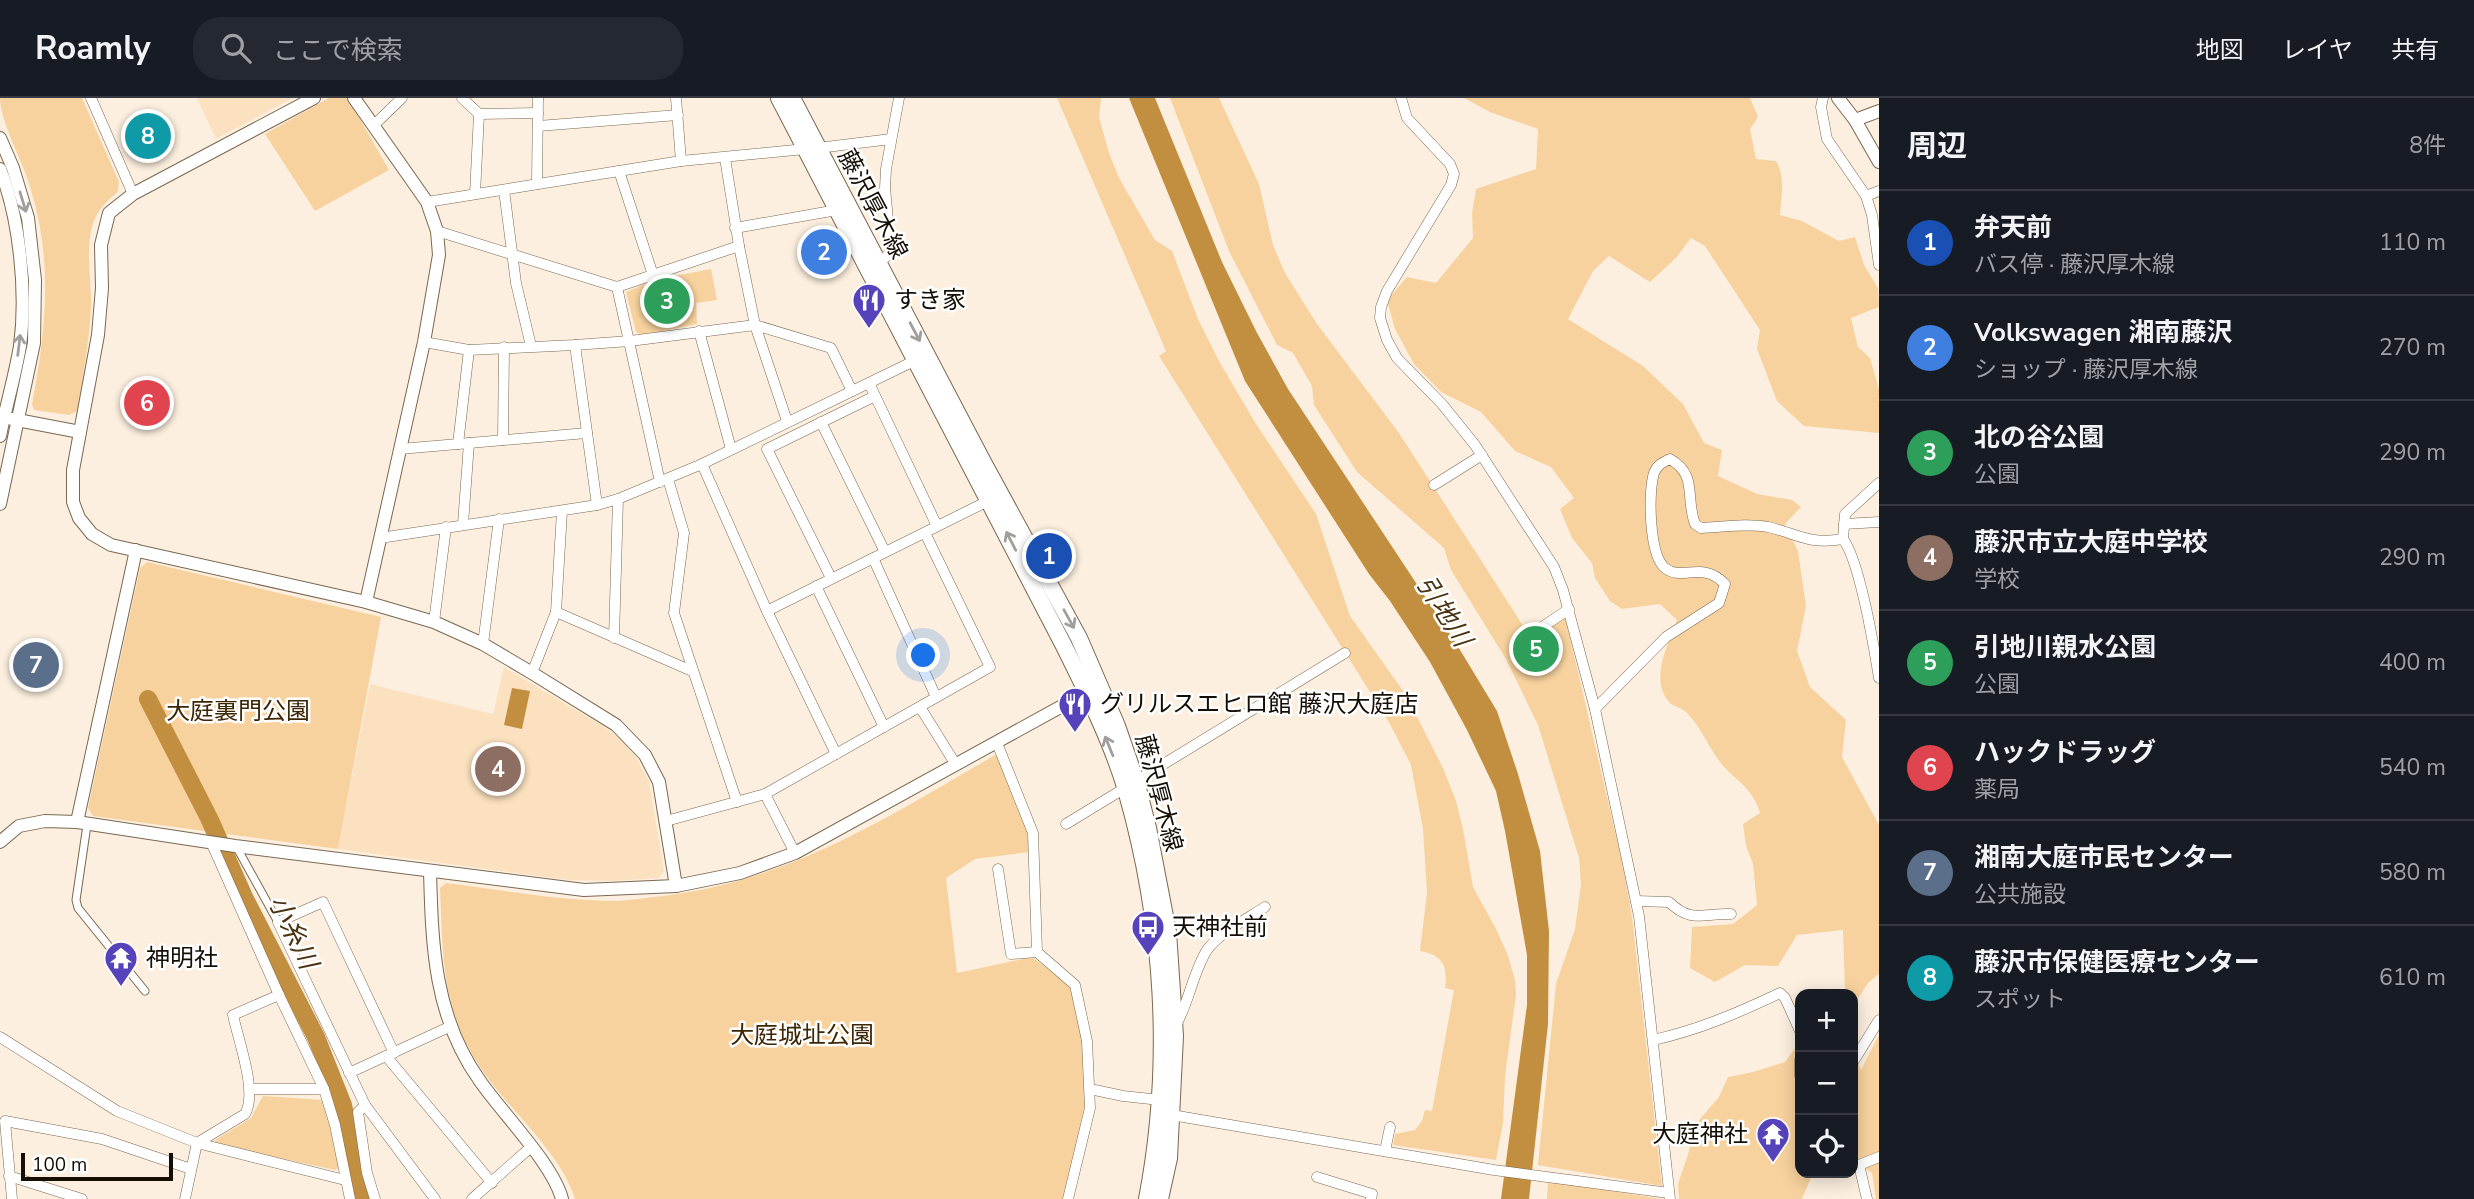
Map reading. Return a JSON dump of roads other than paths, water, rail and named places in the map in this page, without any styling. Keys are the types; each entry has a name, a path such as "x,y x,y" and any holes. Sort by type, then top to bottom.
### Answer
{"main road":[{"name":"藤沢厚木線","path":"779,98 811,149 1079,638 1094,689 1148,828 1168,932 1174,1027 1147,1199"},
{"name":"藤沢厚木線","path":"792,98 837,210 874,267 914,361 1094,689"},
{"name":"藤沢厚木線","path":"1131,785 1157,945 1163,1037 1163,1109 1170,1158 1160,1199"}],"street":[{"path":"91,98 133,194"},
{"path":"314,98 133,194 108,213 102,245 98,335 73,470 73,502 79,518 92,534 111,545 366,602 434,622 483,644 616,724 632,738 645,755 659,782 676,886"},
{"path":"354,98 427,202 437,231 439,255 424,342 366,602"},
{"path":"373,126 402,98"},
{"path":"462,98 479,114 538,113"},
{"path":"537,184 538,98"},
{"path":"677,98 681,161"},
{"path":"874,267 891,252 885,188 899,98"},
{"path":"1090,1089 1163,1109 1385,1151 1669,1196 1636,901 1595,709 1569,609 1554,567 1482,455 1455,419 1397,358 1381,326 1381,307 1387,291 1451,185 1454,174 1439,150 1407,118 1401,98"},
{"path":"1823,98 1821,107 1828,139 1866,196 1872,215 1879,265"},
{"path":"1838,98 1879,162"},
{"path":"1854,120 1879,111"},
{"path":"475,194 479,114"},
{"path":"538,126 678,115"},
{"path":"0,138 13,168 28,218 35,280 34,343 0,504"},
{"path":"427,202 681,161 891,139"},
{"path":"725,158 755,325 788,422"},
{"path":"0,169 14,218 22,282 20,343 0,436"},
{"path":"619,171 653,275"},
{"path":"504,190 516,283 531,346"},
{"path":"1866,196 1879,191"},
{"path":"736,228 837,210"},
{"path":"437,231 617,287 739,246"},
{"path":"617,287 664,481 684,533 674,613 737,802"},
{"path":"424,342 469,349 575,345 755,325 831,348 852,391"},
{"path":"699,331 731,449"},
{"path":"575,345 597,505"},
{"path":"503,440 504,347"},
{"path":"463,524 463,444 469,349"},
{"path":"380,538 562,511 618,499 702,464 914,361"},
{"path":"869,383 937,526"},
{"path":"831,578 767,449 875,396"},
{"path":"4,417 80,432"},
{"path":"821,422 885,552"},
{"path":"400,449 587,433"},
{"path":"1434,485 1482,455"},
{"path":"1595,709 1666,637 1719,603 1725,584 1713,573 1674,572 1664,567 1657,556 1650,504 1654,472 1661,463 1670,459 1681,465 1687,473 1692,516 1695,524 1702,528 1768,527 1814,541 1843,539"},
{"path":"702,464 767,611 836,754"},
{"path":"1879,483 1845,514 1843,524 1843,539 1855,571 1879,678"},
{"path":"614,638 618,499"},
{"path":"767,611 990,500"},
{"path":"532,673 556,612 562,511"},
{"path":"483,644 499,519"},
{"path":"1843,524 1879,522"},
{"path":"434,622 446,527"},
{"path":"666,821 765,794 990,667 925,533"},
{"path":"136,550 82,823 76,900 78,908 145,991"},
{"path":"873,558 936,697"},
{"path":"816,586 884,727"},
{"path":"1529,636 1569,609"},
{"path":"556,612 692,671"},
{"path":"1066,824 1345,653"},
{"path":"0,842 19,826 45,821 82,823 235,846 584,890 676,886 740,873 795,853 1094,689"},
{"path":"920,707 956,765"},
{"path":"997,743 1033,833 1037,952"},
{"path":"765,794 795,853"},
{"path":"211,842 324,1089 335,1125 350,1199"},
{"path":"235,846 278,922 365,1104 435,1199"},
{"path":"998,869 1011,954 1037,952 1075,985 1087,1041 1090,1108 1068,1199"},
{"path":"430,871 434,962 449,1027 478,1079 531,1147 560,1189 562,1199"},
{"path":"1636,901 1669,902 1681,913 1689,916 1731,914"},
{"path":"278,922 323,902 390,1055 492,1184"},
{"path":"1174,1027 1185,1010 1208,948 1265,907"},
{"path":"1653,1040 1685,1033 1722,1020 1780,993 1795,1020"},
{"path":"187,1198 197,1143 245,1114 250,1106 250,1089 233,1015 279,995"},
{"path":"1858,1054 1879,1020"},
{"path":"349,1073 449,1027"},
{"path":"0,1037 117,1111 197,1143 345,1180"},
{"path":"250,1089 324,1089"},
{"path":"365,1104 358,1112 367,1173 375,1199"},
{"path":"12,1199 5,1121 102,1139 191,1169"},
{"path":"1385,1151 1390,1127"},
{"path":"472,1199 485,1195 492,1184 531,1147"},
{"path":"1867,1199 1859,1165 1879,1157"},
{"path":"9,1176 82,1199"},
{"path":"1317,1177 1372,1194 1371,1199"}],"waterway":[{"name":"小糸川","path":"148,699 209,818 244,897 316,1037 343,1105 363,1199"}],"place":[{"name":"藤沢市保健医療センター","path":"148,136"},
{"name":"Volkswagen 湘南藤沢","path":"824,252"},
{"name":"北の谷公園","path":"667,301"},
{"name":"すき家","path":"869,330"},
{"name":"ハックドラッグ","path":"147,403"},
{"name":"弁天前","path":"1049,556"},
{"name":"引地川親水公園","path":"1536,649"},
{"name":"湘南大庭市民センター","path":"36,665"},
{"name":"グリルスエヒロ館 藤沢大庭店","path":"1075,734"},
{"name":"藤沢市立大庭中学校","path":"498,769"},
{"name":"天神社前","path":"1148,957"},
{"name":"神明社","path":"121,988"},
{"name":"大庭神社","path":"1773,1164"}],"water label":[{"name":"引地川","path":"1444,611"}],"park label":[{"name":"大庭裏門公園","path":"238,711"},
{"name":"大庭城址公園","path":"802,1035"}]}
